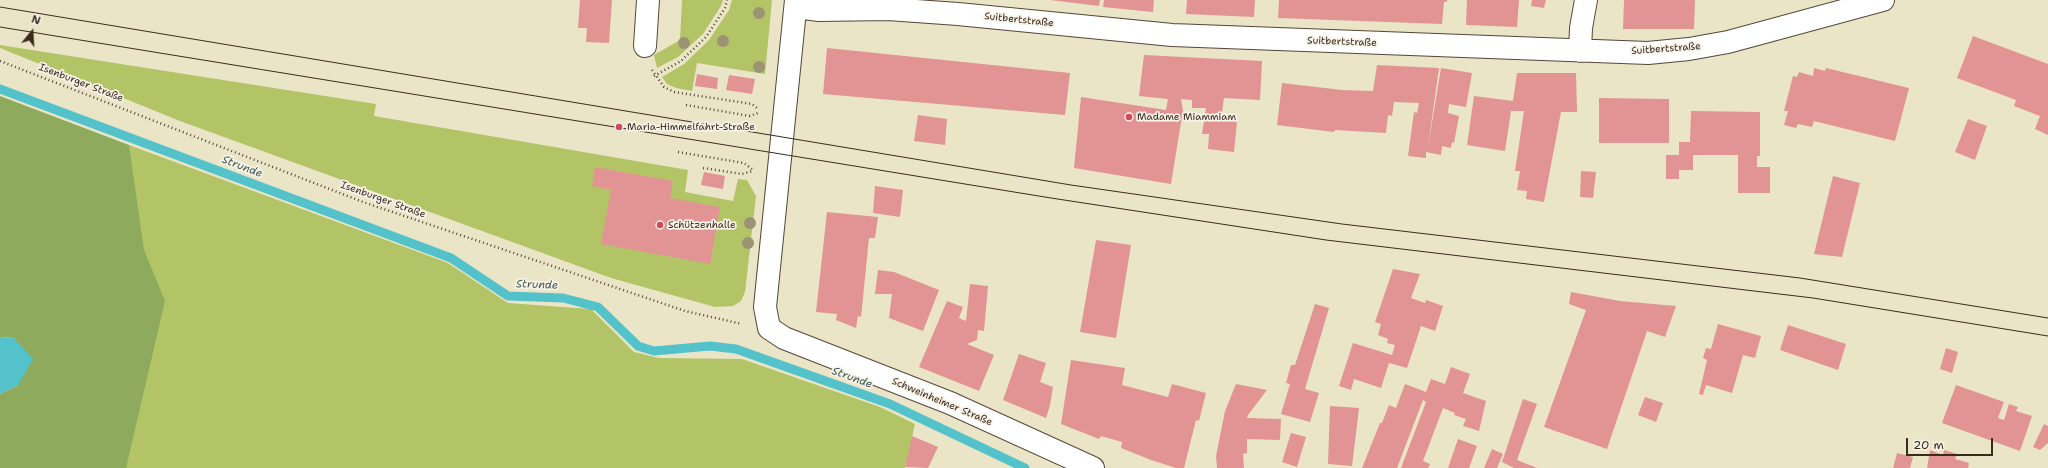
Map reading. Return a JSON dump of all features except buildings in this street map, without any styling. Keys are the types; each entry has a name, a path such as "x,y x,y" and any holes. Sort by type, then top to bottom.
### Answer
{"street":[{"path":"645,46 648,0"},
{"path":"1580,51 1581,28 1586,0"},
{"name":"Suitbertstraße","path":"796,4 819,10 888,9 1172,35 1580,51 1648,52 1695,48 1742,39 1883,0"},
{"path":"769,328 765,307 796,4"},
{"name":"Schweinheimer Straße","path":"769,328 784,338 950,403 1088,467"}],"path":[{"path":"654,76 681,61 706,37 725,8 727,0"},
{"path":"645,46 648,61 654,76 664,87 674,92 752,104 763,112 750,116 686,105"},
{"name":"Isenburger Straße","path":"0,61 363,202 685,311 769,328"},
{"path":"678,152 744,163 754,171 742,174 703,168"}],"green space":[{"path":"682,0 723,0 721,6 703,34 678,57 657,68 654,55 680,40"},
{"path":"732,0 772,0 765,74 697,63 692,91 676,88 667,84 662,77 684,64 709,40 729,10"},
{"path":"0,45 376,104 374,116 688,170 685,192 733,201 738,179 747,180 756,196 745,292 741,301 733,306 715,307 611,278 180,121 0,48"},
{"path":"0,96 129,145 144,250 165,301 126,468 0,468 0,394 18,385 14,338 0,337"},
{"path":"129,145 448,263 508,303 591,309 634,352 659,358 742,359 880,407 915,424 905,468 76,468"}],"water":[{"path":"0,337 14,338 33,359 18,385 0,394"}],"waterway":[{"name":"Strunde","path":"0,89 451,258 508,296 563,298 598,307 638,346 654,351 710,346 736,349 890,404 1025,468"}],"tram line":[{"path":"0,7 1071,185 1342,224 1800,278 2048,318"},
{"path":"0,27 1051,198 1326,240 1813,298 2048,336"}],"place":[{"name":"Madame Miammiam","path":"1129,117"},
{"name":"Maria-Himmelfahrt-Straße","path":"619,127"},
{"name":"Schützenhalle","path":"660,225"}]}
